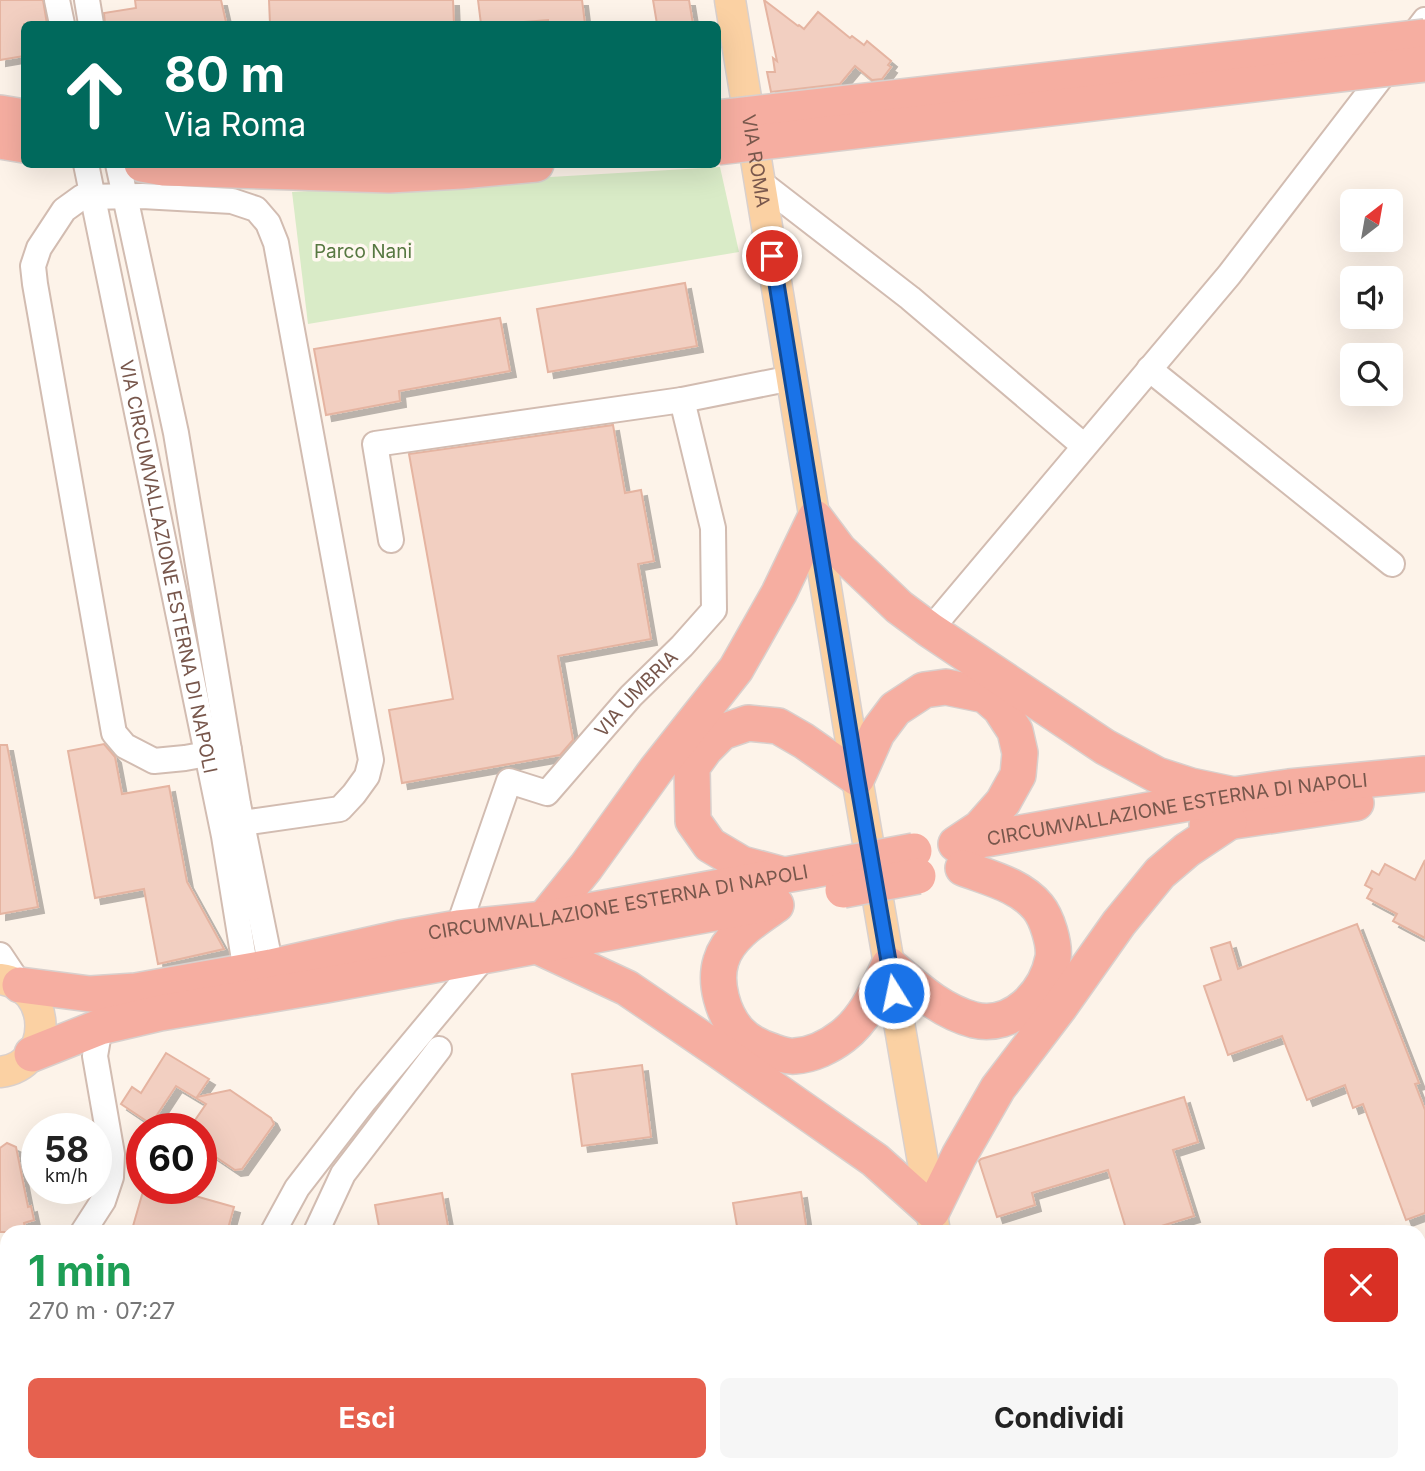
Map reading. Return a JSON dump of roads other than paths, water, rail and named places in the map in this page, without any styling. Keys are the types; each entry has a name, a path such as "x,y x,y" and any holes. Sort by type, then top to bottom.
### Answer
{"highway":[{"path":"721,118 1425,37"},
{"path":"721,146 1425,64"},
{"path":"0,113 21,116"},
{"path":"0,141 21,144"},
{"path":"164,168 389,174 493,168"},
{"path":"815,519 839,550 900,607 930,630 1105,747 1157,775 1191,786 1231,808 1160,873 1119,923 998,1088 958,1156 933,1222 875,1160 740,1064 541,932 656,770 736,669 779,593 815,519"},
{"path":"946,687 985,695 1000,708 1015,731 1020,752 1018,775 1003,802 960,856 1021,891 1039,908 1049,929 1053,956 1036,997 1018,1012 998,1021 977,1021 953,1013 931,1000 889,965 867,1011 845,1035 823,1049 793,1057 761,1048 738,1031 726,1012 719,986 720,961 731,942 800,885 742,864 710,845 693,821 692,767 722,732 748,723 778,726 857,778 877,733 895,709 925,690 946,687"},
{"name":"CIRCUMVALLAZIONE ESTERNA DI NAPOLI","path":"1231,808 1289,787 1425,774"},
{"name":"CIRCUMVALLAZIONE ESTERNA DI NAPOLI","path":"32,1054 100,1027 160,1013 485,956 541,932 1231,808 1425,797"},
{"name":"CIRCUMVALLAZIONE ESTERNA DI NAPOLI","path":"10,982 90,994 136,991 258,970 400,938 458,928 541,932"}],"main road":[{"name":"VIA ROMA","path":"730,0 857,778 933,1222"},
{"path":"0,1072 21,1065 32,1054 42,1025 32,996 10,982"}],"street":[{"path":"57,0 61,21"},
{"path":"87,0 90,21"},
{"path":"930,630 1229,275 1425,20"},
{"name":"VIA CIRCUMVALLAZIONE ESTERNA DI NAPOLI","path":"87,168 218,752 242,823 258,970"},
{"name":"VIA CIRCUMVALLAZIONE ESTERNA DI NAPOLI","path":"119,168 176,433 218,752 224,836 258,970"},
{"path":"760,182 909,298 1084,446"},
{"path":"218,752 154,761 125,746 114,733 33,267 39,248 64,210 82,197 232,201 256,209 268,223 276,243 371,760 368,776 340,809 242,823"},
{"path":"1149,369 1392,564"},
{"path":"391,540 375,444 682,400 792,378"},
{"name":"VIA UMBRIA","path":"458,928 509,781 547,793 631,696 714,610 713,528 682,400"},
{"path":"0,955 10,982"},
{"path":"277,1225 297,1188 365,1100 485,956"},
{"path":"423,967 442,1007"},
{"path":"88,1225 103,1201 111,1177 112,1154 95,1056 100,1027"},
{"path":"319,1225 343,1174 439,1049"}],"park label":[{"name":"Parco Nani","path":"363,251"}]}
